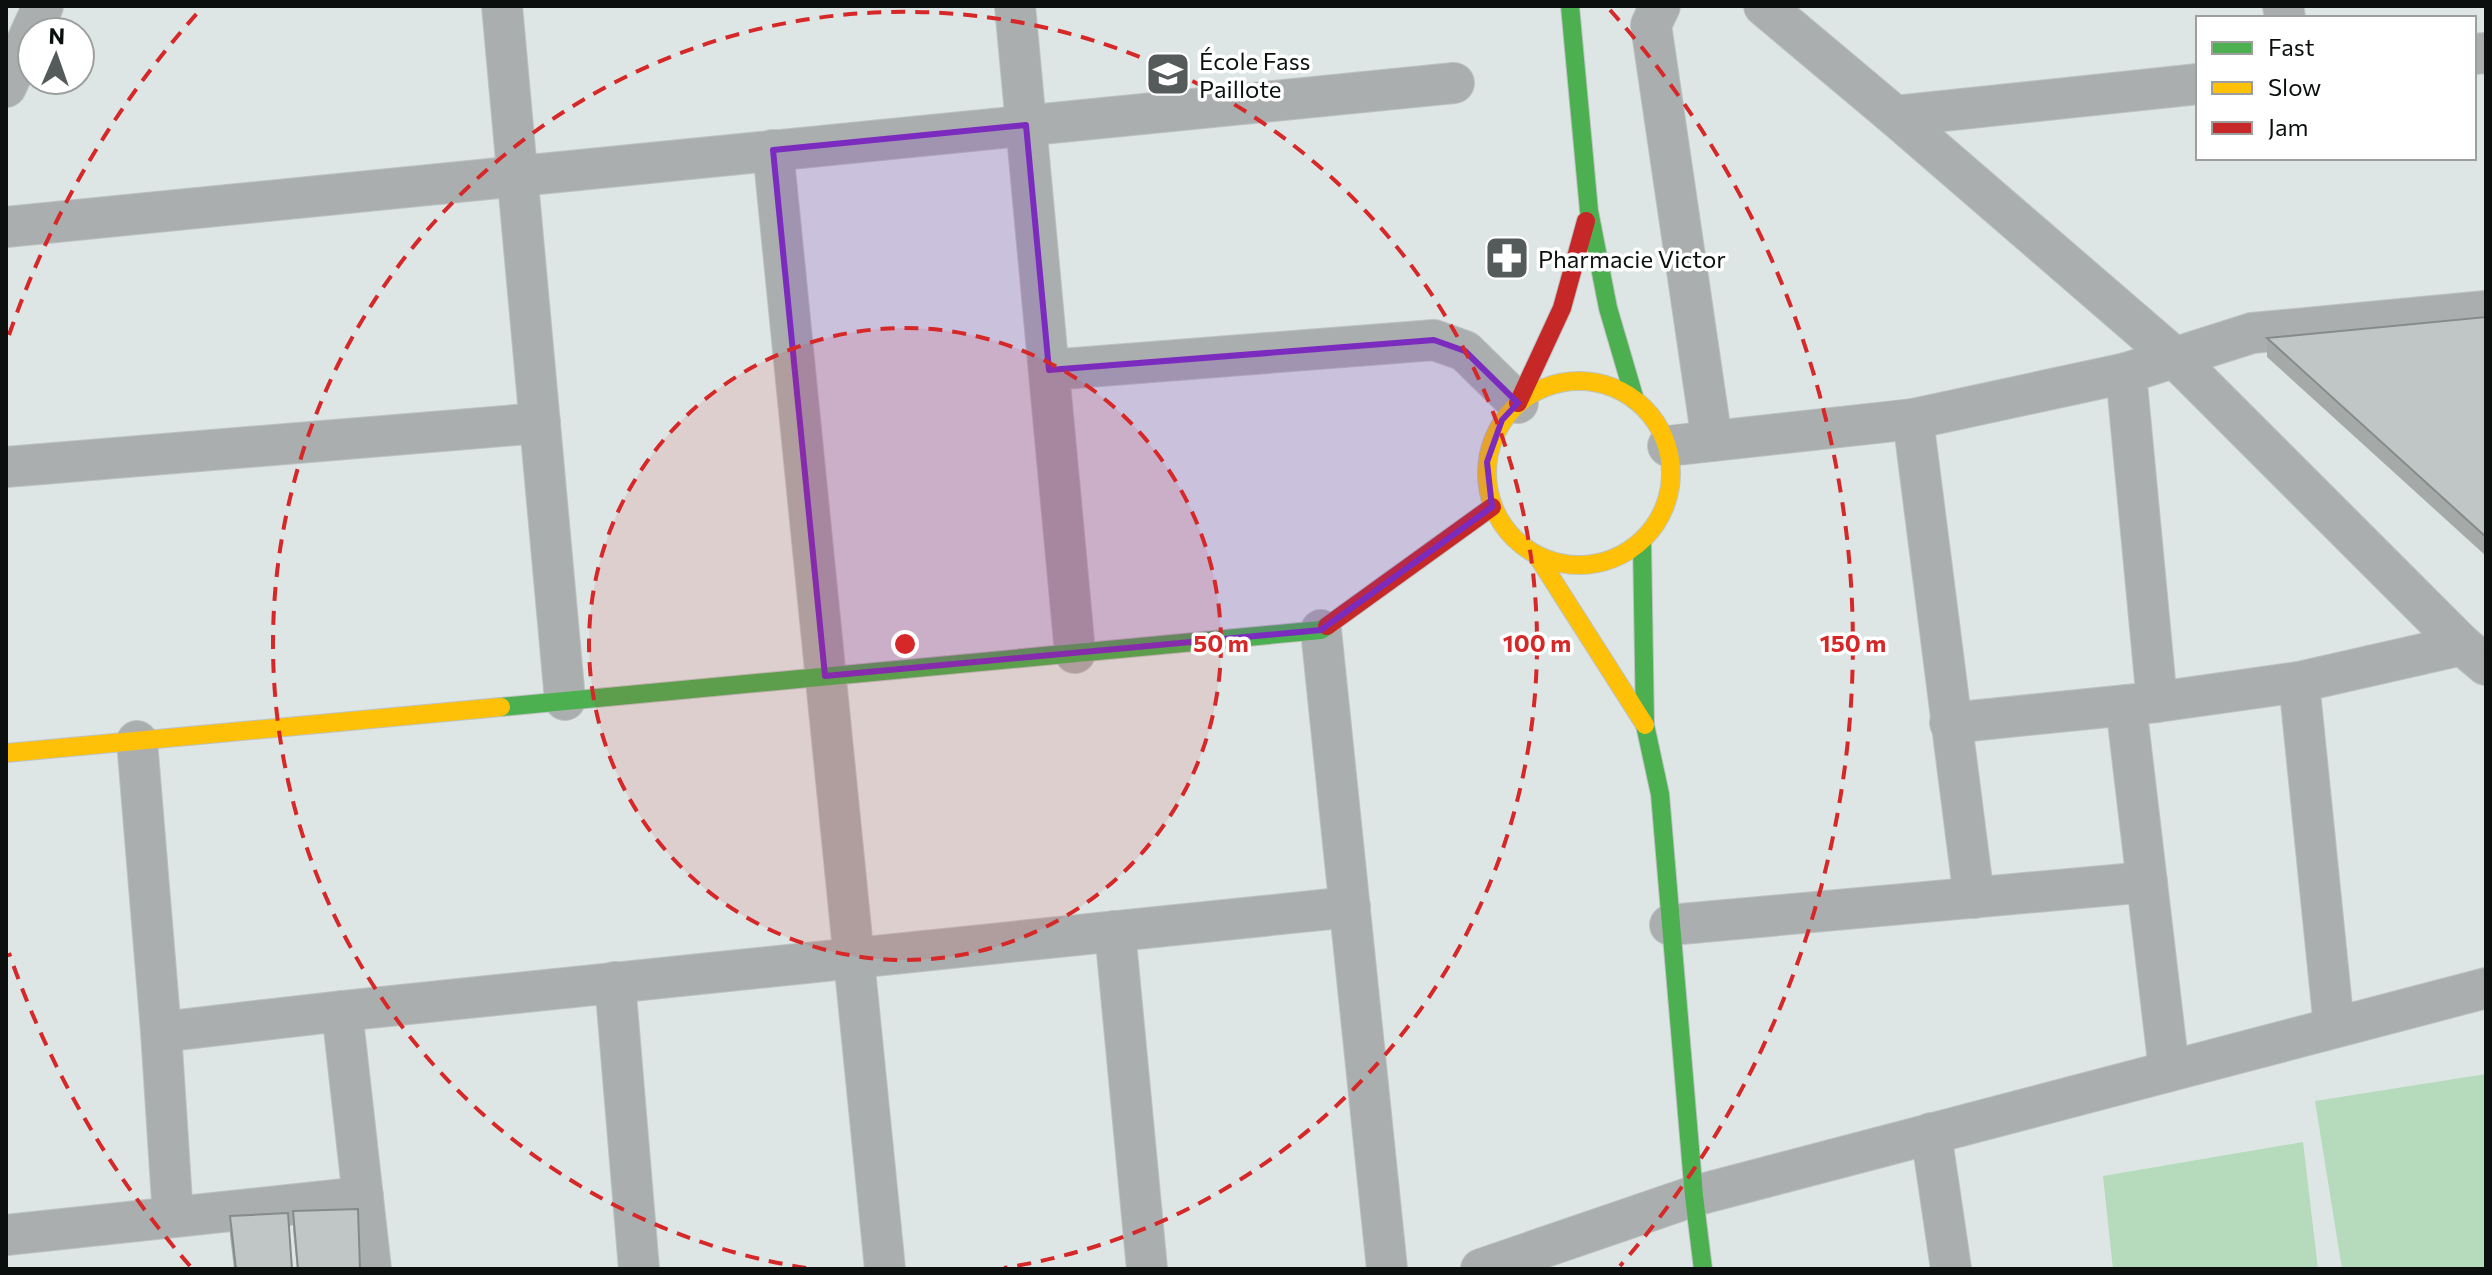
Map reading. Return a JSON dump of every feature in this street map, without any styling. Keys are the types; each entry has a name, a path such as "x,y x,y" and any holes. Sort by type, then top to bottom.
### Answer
{"street":[{"path":"502,6 565,700"},
{"path":"1015,6 1075,653"},
{"path":"1570,6 1589,211 1608,308 1635,400"},
{"path":"1660,6 1651,25 1712,441"},
{"path":"1764,6 2174,357 2474,655"},
{"path":"6,87 16,39"},
{"path":"6,227 1454,83"},
{"path":"1895,116 2196,84"},
{"path":"773,150 885,1269"},
{"path":"1518,403 1562,308 1589,211"},
{"path":"1668,446 1913,419 2126,373 2252,333 2486,311"},
{"path":"1049,370 1434,340 1465,351 1518,403"},
{"path":"2126,373 2147,882 2169,1070"},
{"path":"1558,383 1600,383 1618,389 1635,400 1649,413 1668,446 1672,467 1671,488 1665,508 1642,542 1615,559 1582,566 1559,564 1538,557 1518,544 1503,527 1492,507 1486,486 1492,441 1502,420 1518,403 1558,383"},
{"path":"1913,419 1974,898"},
{"path":"6,467 540,423"},
{"path":"6,753 1321,630 1492,507"},
{"path":"1642,542 1645,725 1660,794 1703,1269"},
{"path":"1538,557 1645,725"},
{"path":"1321,630 1387,1269"},
{"path":"1950,723 2141,704 2474,655"},
{"path":"2299,682 2334,1027"},
{"path":"137,741 173,1217"},
{"path":"1670,925 2147,882"},
{"path":"161,1032 1350,907"},
{"path":"1115,931 1147,1269"},
{"path":"615,982 639,1269"},
{"path":"1481,1269 1694,1196 2486,988"},
{"path":"342,1011 371,1269"},
{"path":"1931,1133 1951,1269"},
{"path":"6,1235 363,1197"}],"highlighted area":[{"path":"1026,125 1049,370 1434,340 1465,351 1518,403 1502,420 1487,462 1492,507 1321,630 825,676 773,150"}],"green space":[{"path":"2486,1074 2486,1269 2342,1269 2315,1101"},
{"path":"2303,1142 2318,1269 2113,1269 2103,1176"}],"building":[{"path":"2486,317 2486,537 2267,338"},
{"path":"358,1209 360,1269 298,1269 293,1211"},
{"path":"288,1213 292,1269 236,1269 230,1216"}],"traffic: fast":[{"path":"1570,6 1589,211 1608,308 1635,400"},
{"path":"1642,542 1645,725 1660,794 1703,1269"},
{"path":"501,707 1321,630 1327,626"}],"traffic: slow":[{"path":"1579,381 1597,382 1614,388 1644,408 1664,438 1670,455 1671,473 1670,491 1664,508 1644,538 1614,558 1597,564 1579,565 1561,564 1544,558 1514,538 1494,508 1488,491 1487,473 1488,455 1494,438 1514,408 1544,388 1561,382 1579,381"},
{"path":"1538,557 1645,725"},
{"path":"6,753 501,707"}],"traffic: jam":[{"path":"1518,403 1562,308 1586,221"},
{"path":"1327,626 1492,507"}],"place":[{"name":"École Fass Paillote","path":"1168,74"},
{"name":"Pharmacie Victor","path":"1507,258"}]}
